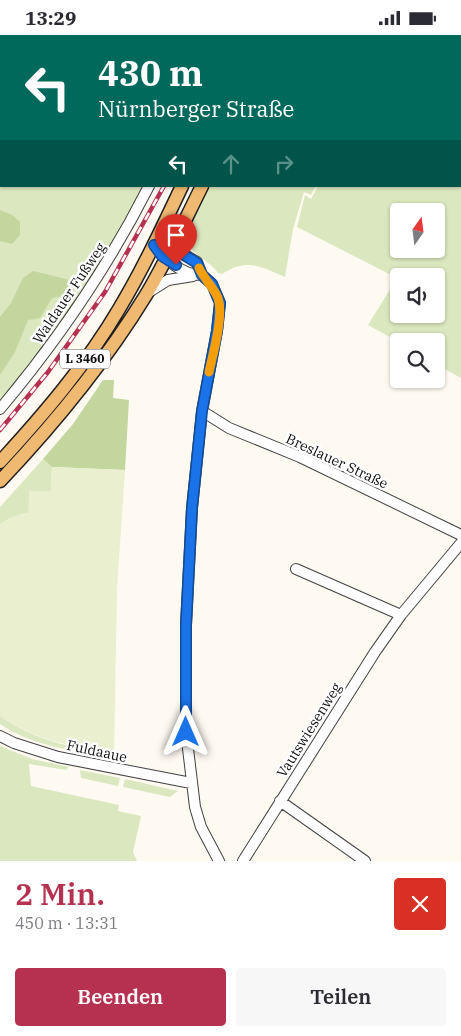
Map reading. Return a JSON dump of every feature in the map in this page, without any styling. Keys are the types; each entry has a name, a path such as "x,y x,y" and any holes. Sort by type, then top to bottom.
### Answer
{"main road":[{"name":"L 3460","path":"0,463 45,413 119,310 154,245 182,187"},
{"name":"L 3460","path":"0,481 87,381 146,294 201,187"}],"street":[{"name":"Waldauer Fußweg","path":"0,409 38,363 85,297 126,231 148,187"},
{"path":"154,245 168,253 197,263 198,275"},
{"path":"146,294 168,280 198,275 212,284 220,303 202,411 192,508 186,625 186,732 191,783 201,827 219,861"},
{"name":"Breslauer Straße","path":"202,411 229,428 300,457 461,535"},
{"name":"Vautswiesenweg","path":"243,861 375,652 401,615 461,543"},
{"path":"296,569 401,615"},
{"name":"Fuldaaue","path":"0,736 14,743 58,757 191,783"},
{"path":"280,801 365,861"}],"green space":[{"path":"0,187 144,187 123,228 61,325 0,403"},
{"path":"208,187 315,187 311,195 304,192 293,229 285,277 253,265 239,266 222,274 218,273 193,251 188,241 189,226"},
{"path":"317,187 461,187 461,378 445,369 445,333 390,333 390,337 368,325 390,289 390,323 445,323 445,268 390,268 390,274 297,227 305,195 311,199"},
{"path":"0,210 12,215 20,222 20,235 12,244 0,241"},
{"path":"33,271 70,280 73,289 67,295 52,298 40,318 28,320 15,352 0,375 0,317 11,303 23,278"},
{"path":"103,380 114,380 113,398 129,400 125,470 52,467 43,459 73,424"},
{"path":"43,459 52,467 51,491 28,513 0,524 0,507"},
{"path":"52,467 125,470 117,589 114,754 41,737 0,716 0,524 9,518 28,513 29,491 51,491"},
{"path":"0,716 34,735 61,744 91,749 98,756 35,741 0,724"},
{"path":"0,746 32,759 69,767 66,770 29,764 31,786 119,805 118,811 141,816 133,852 137,861 0,861"},
{"path":"80,770 120,778 118,786 81,778"},
{"path":"125,779 178,791 170,797 123,787"}],"railway":[{"path":"0,430 48,372 105,292 163,187"}],"slow traffic":[{"path":"199,268 202,275 212,284 220,303 209,372"}],"route":[{"path":"176,265 162,256 154,245 171,247 197,263 202,275 212,284 220,303 217,331 202,411 192,508 186,625 186,732"}]}
